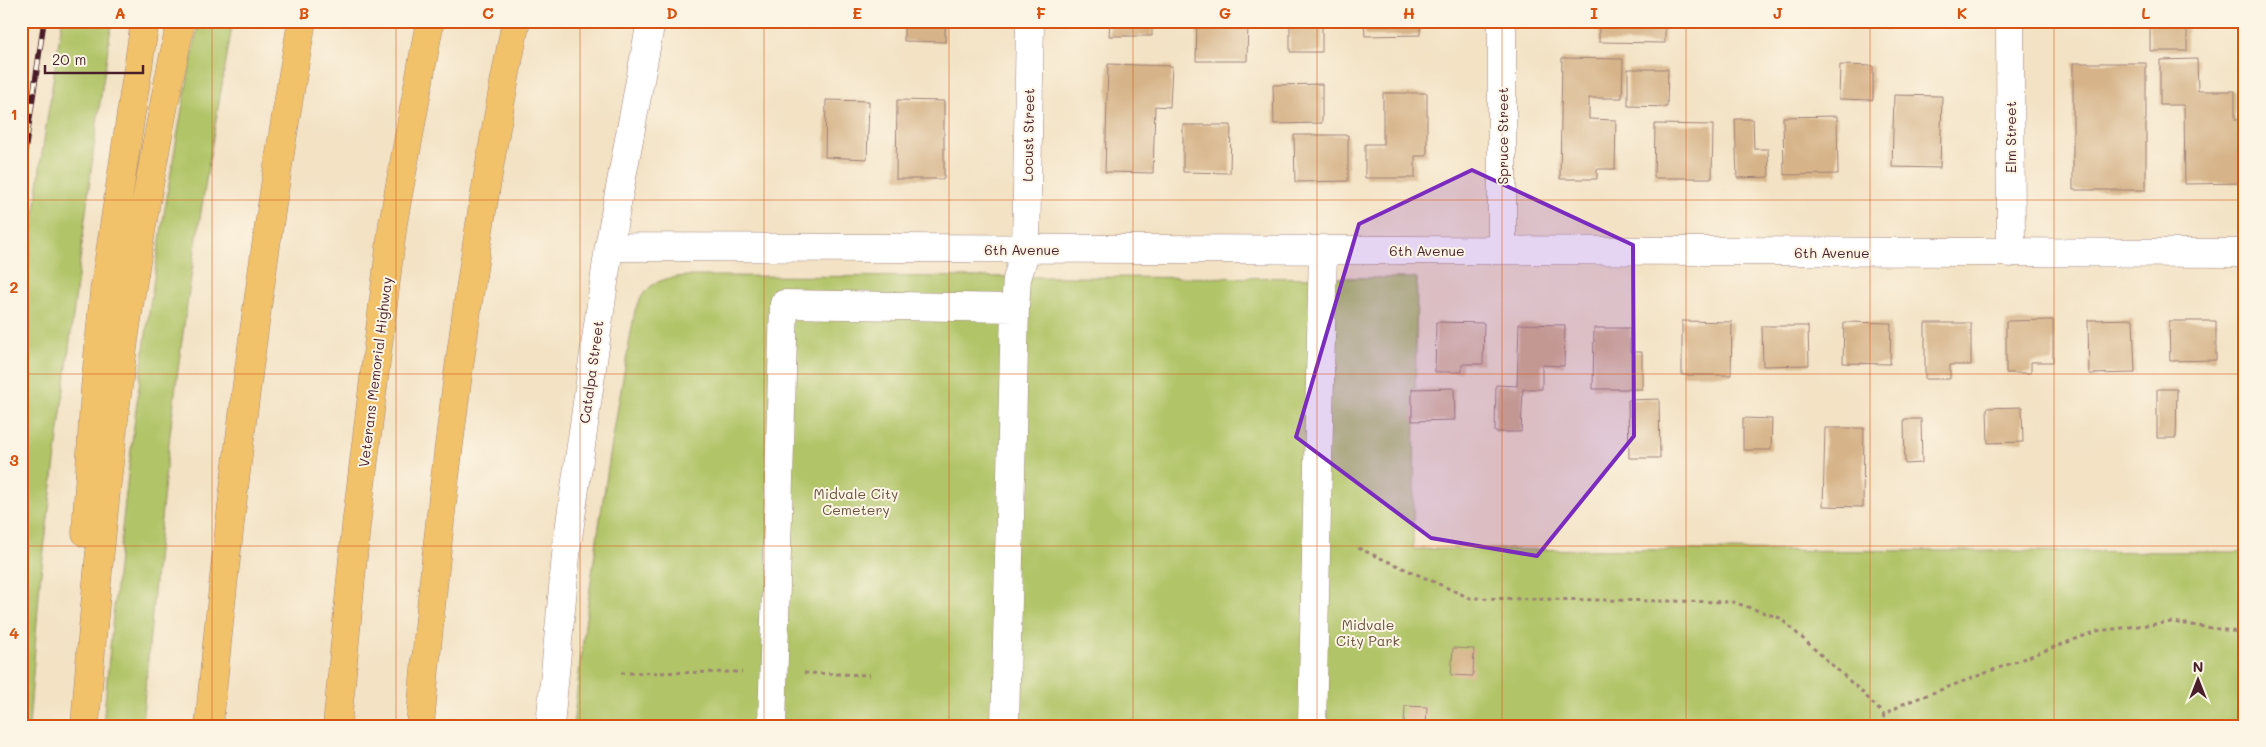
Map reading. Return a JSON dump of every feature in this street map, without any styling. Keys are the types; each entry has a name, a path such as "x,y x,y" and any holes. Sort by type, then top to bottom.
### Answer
{"highway":[{"path":"84,726 84,573 95,388 104,292 145,21"},
{"path":"84,726 92,632 125,334 153,162 181,21"},
{"path":"209,726 242,410 302,21"},
{"name":"Veterans Memorial Highway","path":"337,726 356,526 393,223 430,21"},
{"path":"420,726 450,434 477,245 516,21"}],"street":[{"name":"Catalpa Street","path":"550,726 567,545 609,247 651,21"},
{"name":"Locust Street","path":"1005,726 1015,308 1017,279 1026,249 1030,21"},
{"name":"Spruce Street","path":"1502,21 1502,250"},
{"name":"Elm Street","path":"2010,21 2011,253"},
{"name":"6th Avenue","path":"609,247 2245,253"},
{"path":"1312,726 1323,249"},
{"path":"772,726 784,304 1015,308"}],"path":[{"path":"1358,548 1470,598 1733,602 1780,618 1862,692 1884,715"},
{"path":"1881,726 1884,715 1912,700 2097,631 2172,622 2245,633"},
{"path":"621,673 773,672 870,675"}],"highlighted area":[{"path":"1472,170 1633,245 1634,436 1537,556 1431,538 1296,437 1359,224"}],"green space":[{"path":"62,21 112,21 97,123 40,582 29,726 21,726 21,331 41,160"},
{"path":"199,21 233,21 200,219 178,368 142,726 103,726 120,549 141,372 167,196"},
{"path":"686,276 1417,278 1413,549 2245,552 2245,726 573,726 600,517 635,310 644,294 654,284 668,278"}],"building":[{"path":"904,21 945,21 945,42 904,41"},
{"path":"1110,21 1152,21 1152,36 1109,36"},
{"path":"1197,21 1248,21 1247,61 1196,61"},
{"path":"1290,21 1322,21 1322,52 1290,52"},
{"path":"1364,21 1420,21 1420,35 1365,36"},
{"path":"1599,21 1665,21 1665,43 1599,42"},
{"path":"1888,21 1932,21 1932,27 1888,28"},
{"path":"2150,21 2187,21 2187,51 2150,51"},
{"path":"1562,58 1623,59 1622,98 1589,98 1589,119 1616,120 1615,169 1597,169 1597,179 1560,179"},
{"path":"2197,59 2198,91 2235,91 2235,120 2245,120 2245,183 2185,184 2184,105 2160,105 2160,60"},
{"path":"2073,63 2146,63 2146,190 2073,190"},
{"path":"1108,64 1172,66 1170,107 1155,106 1153,173 1105,172"},
{"path":"1840,65 1873,66 1873,100 1839,99"},
{"path":"1628,69 1668,69 1667,107 1628,106"},
{"path":"1322,84 1322,123 1274,124 1273,85"},
{"path":"1383,93 1427,93 1427,156 1415,156 1415,178 1365,178 1365,144 1383,144"},
{"path":"1894,95 1942,96 1940,168 1892,167"},
{"path":"826,100 869,101 867,159 825,157"},
{"path":"897,100 944,101 944,179 896,179"},
{"path":"1837,116 1838,174 1784,175 1783,117"},
{"path":"1735,119 1753,119 1754,149 1768,149 1769,177 1737,178"},
{"path":"1655,124 1713,125 1712,178 1654,178"},
{"path":"1183,125 1231,125 1230,173 1183,172"},
{"path":"1294,135 1348,135 1348,181 1295,182"},
{"path":"2133,319 2135,373 2089,374 2088,320"},
{"path":"2053,320 2053,362 2031,362 2031,373 2006,373 2006,321"},
{"path":"1682,321 1732,322 1731,375 1682,375"},
{"path":"2169,321 2216,321 2216,360 2170,361"},
{"path":"1436,322 1484,323 1483,364 1462,364 1462,372 1435,372"},
{"path":"1844,322 1891,323 1890,364 1843,363"},
{"path":"1925,323 1971,323 1971,365 1950,365 1950,379 1925,379"},
{"path":"1519,324 1565,325 1564,366 1542,365 1542,389 1523,389 1521,432 1495,432 1496,385 1517,386"},
{"path":"1762,326 1808,326 1809,365 1763,366"},
{"path":"1594,328 1630,328 1630,352 1642,352 1642,389 1593,389"},
{"path":"1454,388 1455,420 1412,421 1412,389"},
{"path":"2157,389 2177,389 2176,438 2157,438"},
{"path":"1659,399 1660,458 1629,458 1628,400"},
{"path":"2022,407 2023,442 1988,443 1987,408"},
{"path":"1743,418 1772,419 1771,450 1743,450"},
{"path":"1904,419 1921,419 1922,463 1905,464"},
{"path":"1825,428 1864,428 1863,507 1823,506"},
{"path":"1453,648 1474,649 1473,676 1451,675"},
{"path":"1405,706 1427,707 1426,726 1404,726"}],"railway":[{"path":"21,179 44,21"}],"park label":[{"name":"Midvale City Cemetery","path":"856,502"},
{"name":"Midvale City Park","path":"1368,632"}]}
